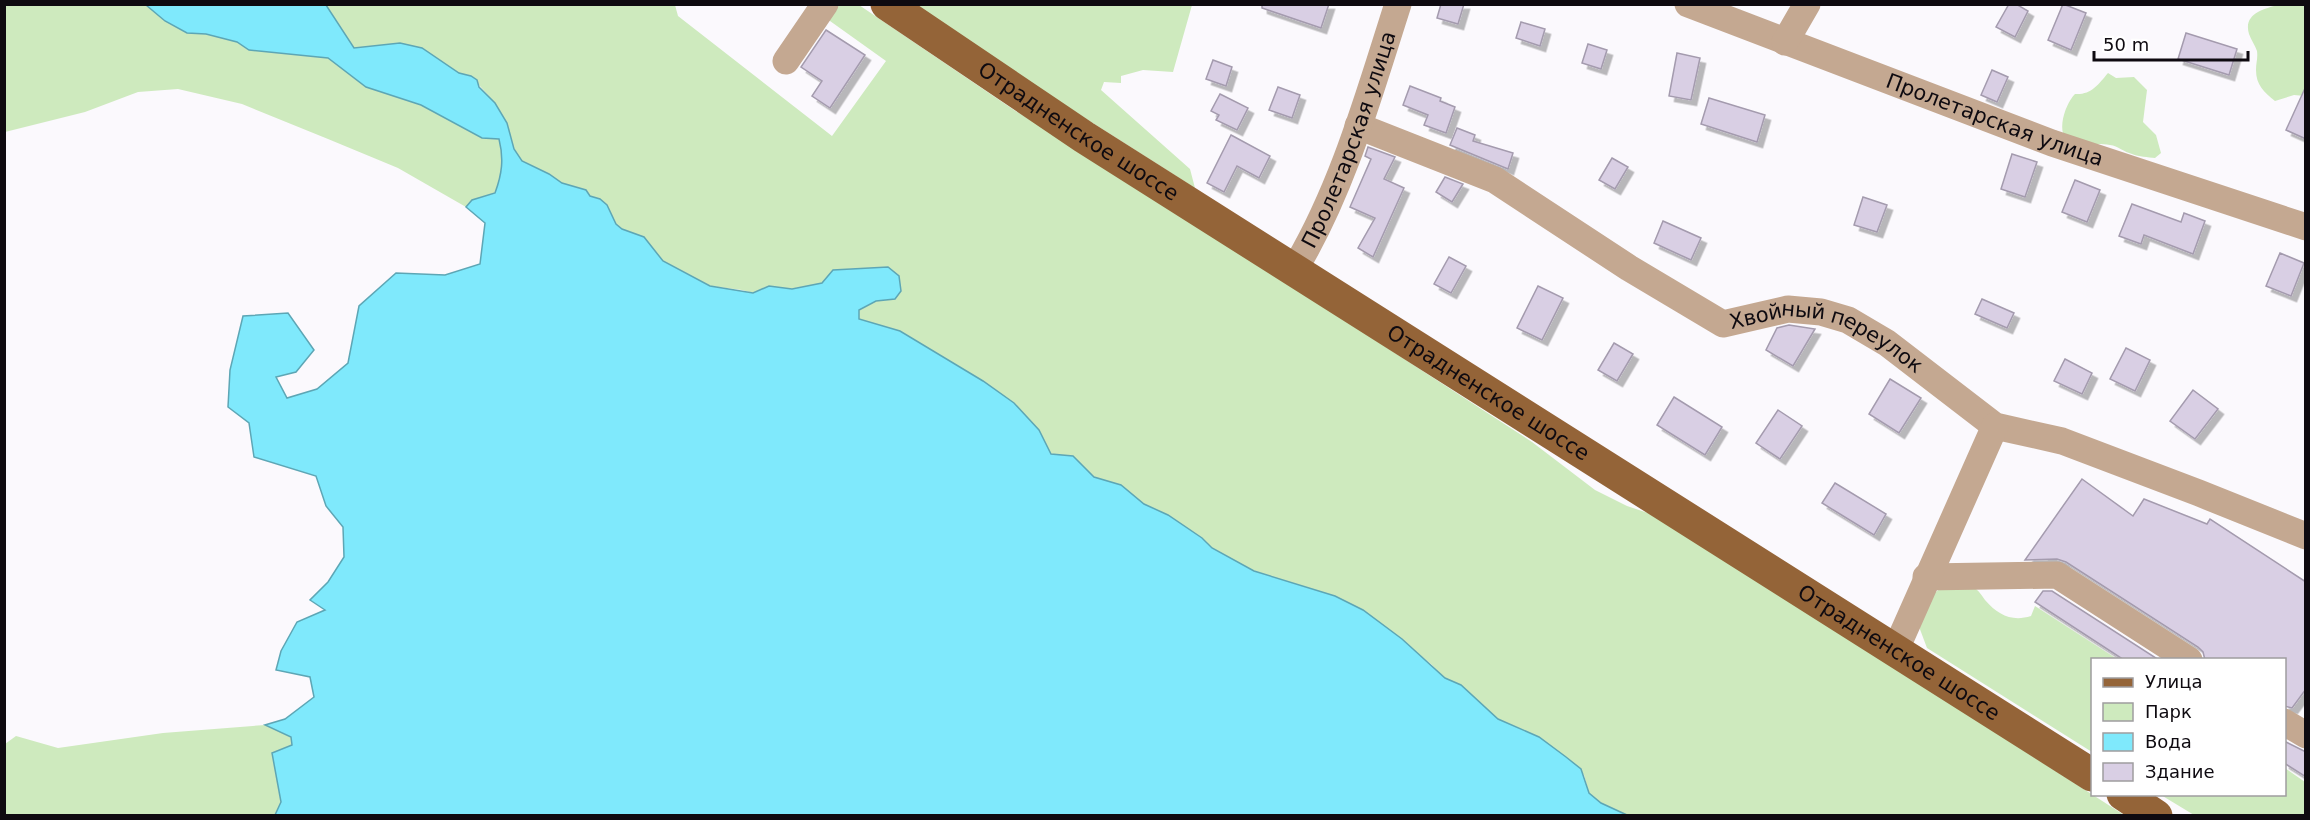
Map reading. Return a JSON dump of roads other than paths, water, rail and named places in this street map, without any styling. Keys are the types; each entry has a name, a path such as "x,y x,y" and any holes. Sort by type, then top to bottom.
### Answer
{"main road":[{"name":"Отрадненское шоссе","path":"887,4 1084,137 2091,774"},
{"path":"2125,796 2156,816"}],"street":[{"path":"786,61 825,4"},
{"name":"Пролетарская улица","path":"1294,270 1314,237 1358,126 1398,4"},
{"name":"Пролетарская улица","path":"1688,4 2052,143 2306,227"},
{"path":"1785,42 1807,4"},
{"name":"Хвойный переулок","path":"1358,126 1495,180 1629,268 1723,324 1788,309 1821,312 1848,320 1887,343 1995,426 2062,441 2306,536"},
{"path":"1896,650 1926,577 1995,426"},
{"path":"1926,577 2057,575 2185,658"},
{"path":"2286,723 2306,735"}],"water":[{"path":"146,5 326,5 354,48 400,43 422,48 459,73 477,80 479,87 495,103 507,123 514,149 522,161 562,183 586,190 590,196 600,199 607,205 616,224 622,229 644,237 663,261 710,286 753,293 769,286 792,289 822,283 833,270 888,267 899,276 901,291 895,299 876,301 859,310 859,319 900,331 983,381 1014,403 1039,430 1051,454 1073,456 1094,477 1121,485 1144,504 1168,515 1202,538 1212,548 1254,571 1335,596 1363,610 1402,639 1445,678 1461,685 1498,719 1539,737 1566,757 1581,769 1589,793 1601,803 1627,815 275,815 281,802 272,753 292,745 291,737 265,725 285,719 314,697 310,677 276,670 281,651 297,622 325,610 310,600 328,582 344,557 343,527 326,506 316,476 254,457 249,423 228,407 230,370 243,316 288,313 314,350 296,372 276,377 287,398 317,389 348,363 359,306 396,273 445,275 480,264 485,223 466,207 472,200 495,193 502,166 501,146 499,139 482,138 421,105 366,87 328,58 249,50 237,42 206,34 187,33 165,21"}]}
